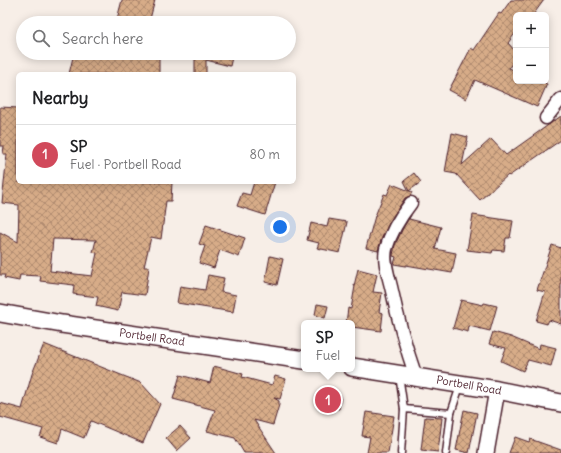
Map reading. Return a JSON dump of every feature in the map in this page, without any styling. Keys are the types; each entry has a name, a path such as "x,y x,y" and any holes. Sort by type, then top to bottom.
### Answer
{"main road":[{"name":"Portbell Road","path":"0,313 62,324 301,360"},
{"name":"Portbell Road","path":"355,367 416,376 561,403"}],"street":[{"path":"546,118 561,99"},
{"path":"411,203 397,222 392,233 386,250 386,263 402,335 416,376"},
{"path":"486,453 497,390"}],"lane":[{"path":"399,374 404,408 401,453"},
{"path":"446,453 451,413 461,384"},
{"path":"404,408 451,413"}],"building":[{"path":"122,0 155,0 151,16 118,16"},
{"path":"511,0 544,0 535,12 513,12 513,36 508,43 513,49 513,62 509,68 513,70 513,84 547,84 537,107 475,80 466,99 449,90 471,48 474,50 499,13 501,14"},
{"path":"72,60 159,60 159,72 69,72"},
{"path":"195,60 206,60 206,72 195,72"},
{"path":"206,60 231,60 230,66"},
{"path":"0,107 16,108 16,184 172,184 171,201 166,201 161,239 151,237 144,267 149,267 145,295 122,292 118,311 96,306 98,297 73,294 74,285 40,281 41,276 20,275 19,281 4,278 5,275 0,275 0,232 18,242 19,205 2,203 7,154 3,154 4,146 0,146","holes":["53,239 96,240 93,252 97,253 92,276 50,271"]},
{"path":"561,116 561,140 509,176 508,175 480,200 456,174 445,172 452,133 468,137 462,165 491,139 506,155"},
{"path":"414,173 421,182 409,191 404,181"},
{"path":"253,184 274,184 265,215 237,206 242,193 250,195"},
{"path":"392,184 412,192 410,196 405,198 390,221 381,240 378,251 366,248 375,216 384,194 387,195"},
{"path":"411,215 409,219 441,227 435,249 456,253 452,273 394,264 396,257 393,256 395,245"},
{"path":"473,215 513,221 510,238 506,238 504,251 493,250 492,253 467,250"},
{"path":"329,219 347,222 340,253 317,248 319,243 307,240 311,223 327,227"},
{"path":"206,225 245,238 239,257 220,250 214,268 199,263 205,246 199,244"},
{"path":"552,245 561,248 561,324 549,320 547,324 536,321 545,292 537,290"},
{"path":"270,256 283,259 277,285 265,282"},
{"path":"358,269 377,274 373,292 382,293 379,312 383,313 381,331 355,327 355,320 346,320 348,308 351,309"},
{"path":"208,275 224,278 221,292 236,295 233,312 177,303 180,286 205,290"},
{"path":"461,300 483,305 484,303 497,306 490,331 469,326 468,332 453,328"},
{"path":"317,304 328,306 325,318 315,315"},
{"path":"493,332 511,337 539,349 540,344 556,348 551,366 528,360 523,371 501,361 506,348 489,344"},
{"path":"44,344 141,383 160,404 143,443 91,421 84,438 62,429 58,443 40,437 43,429 0,417 0,403 22,409 32,374"},
{"path":"214,366 243,374 242,377 272,385 275,376 286,379 280,399 274,398 279,401 279,405 273,425 254,420 276,453 244,453 235,438 207,431 215,410 173,399 180,375 210,383"},
{"path":"320,393 341,396 339,409 318,406"},
{"path":"464,410 477,413 469,453 456,450"},
{"path":"366,412 394,416 388,453 367,453 370,437 362,436"},
{"path":"425,417 442,418 438,452 421,450"},
{"path":"180,426 191,438 177,451 166,438"},
{"path":"515,437 529,442 530,439 561,450 561,453 509,453"}],"place":[{"name":"SP","path":"328,400"}]}
